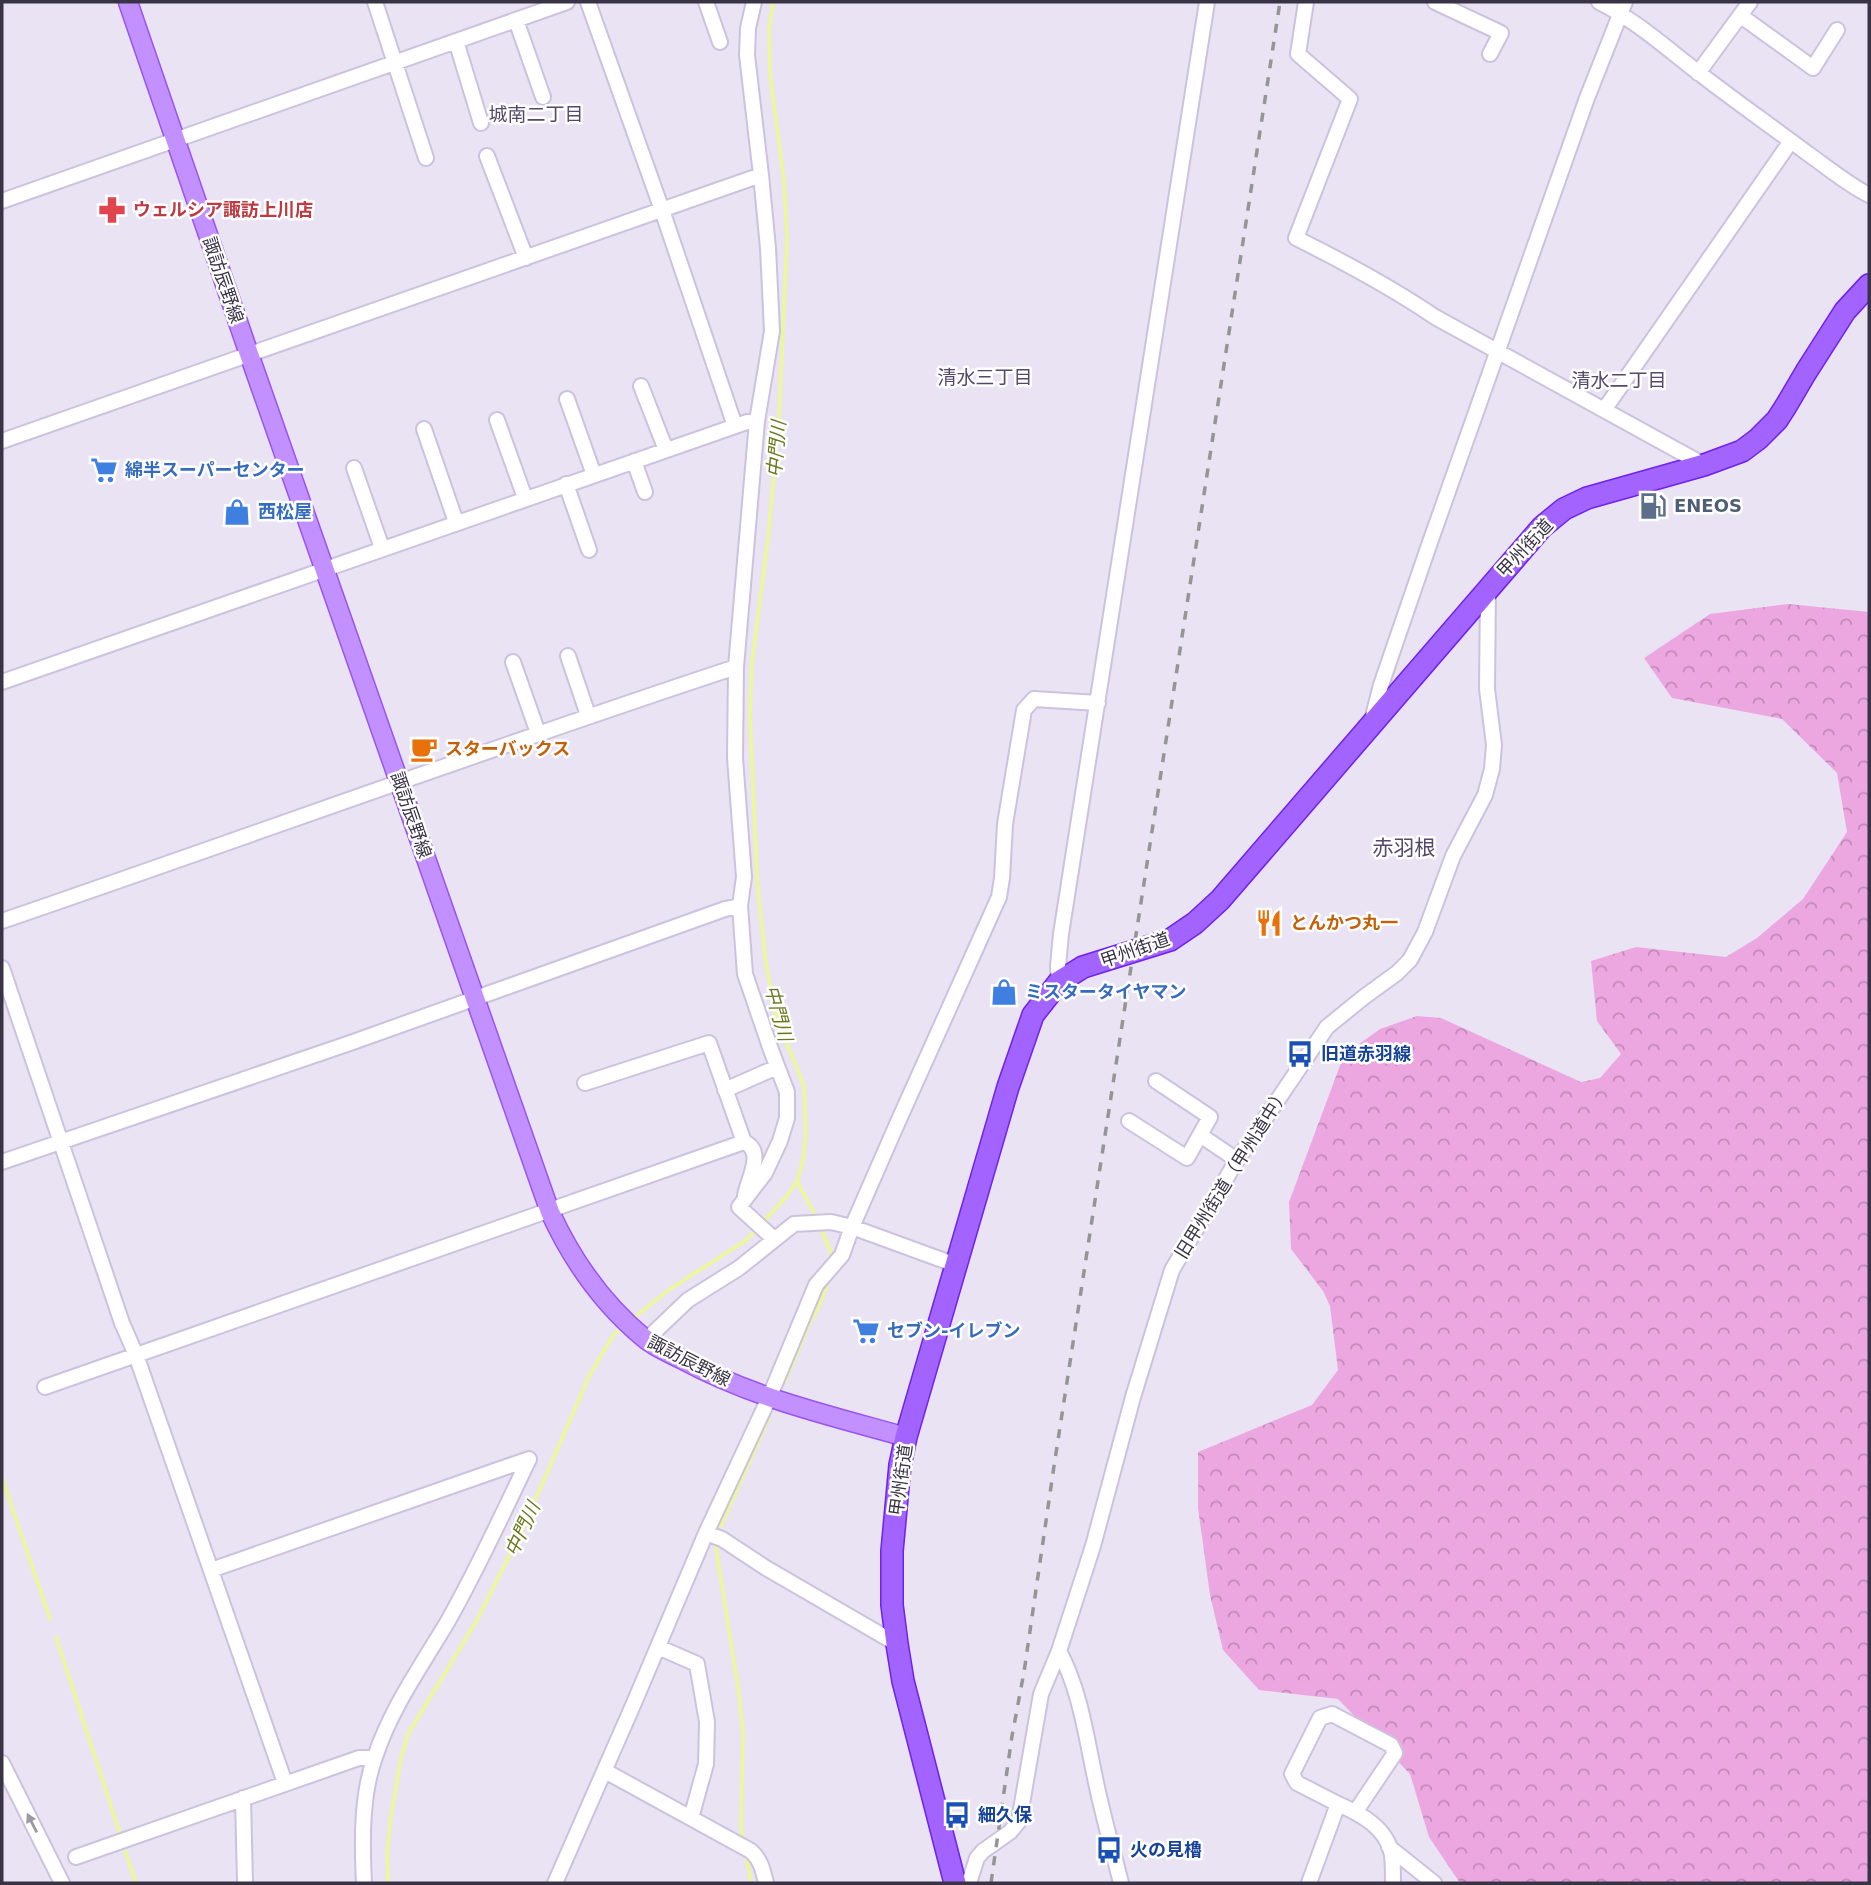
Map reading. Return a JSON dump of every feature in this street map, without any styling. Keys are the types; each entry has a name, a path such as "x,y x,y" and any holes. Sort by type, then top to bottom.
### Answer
{"highway":[{"name":"甲州街道","path":"955,1883 903,1681 892,1605 892,1551 900,1465 906,1437 1008,1087 1033,1015 1059,982 1083,967 1170,940 1195,923 1220,900 1542,527 1564,509 1587,498 1704,465 1742,451 1758,439 1777,420 1845,311 1869,285"}],"main road":[{"name":"諏訪辰野線","path":"128,2 248,354 550,1212 561,1236 587,1278 615,1311 644,1338 709,1374 769,1398 906,1437"}],"street":[{"path":"375,2 426,158"},
{"path":"2,201 567,2"},
{"path":"589,2 735,426"},
{"path":"706,2 720,42"},
{"path":"745,1205 765,1173 787,1118 787,1092 746,974 740,906 744,877 735,758 736,667 757,421 772,331 769,262 747,55 748,29 754,2"},
{"path":"1059,982 1061,934 1207,2"},
{"path":"1306,2 1297,54 1350,99 1296,238 1347,263 1435,317 1704,465"},
{"path":"1435,2 1501,33 1490,54"},
{"path":"1599,2 1622,7 1698,73 1856,189 1869,195"},
{"path":"1698,73 1750,2"},
{"path":"1371,727 1381,685 1428,548 1587,98 1622,7"},
{"path":"1741,16 1813,68 1837,30"},
{"path":"516,20 543,97"},
{"path":"456,41 481,123"},
{"path":"1604,410 1791,141"},
{"path":"487,156 526,258"},
{"path":"2,441 761,175"},
{"path":"641,386 666,450"},
{"path":"567,398 594,475"},
{"path":"497,420 525,498"},
{"path":"2,682 525,498 747,422 757,421"},
{"path":"424,429 456,522"},
{"path":"634,461 645,492"},
{"path":"354,468 383,548"},
{"path":"566,484 589,550"},
{"name":"旧甲州街道（甲州道中）","path":"969,1883 977,1858 1010,1832 1019,1821 1041,1694 1059,1651 1093,1546 1133,1397 1172,1270 1237,1160 1327,1027 1397,974 1410,960 1425,932 1453,856 1485,794 1492,769 1494,745 1488,690 1488,590"},
{"path":"568,656 588,715"},
{"path":"513,662 538,733"},
{"path":"2,921 588,715 736,667"},
{"path":"555,1883 658,1647 713,1535 816,1285 842,1255 999,897 1005,824 1024,709 1034,699 1098,703"},
{"path":"2,1162 740,906"},
{"path":"2,968 122,1323 136,1354 285,1783"},
{"path":"585,1083 709,1043 744,1142"},
{"path":"725,1090 777,1068"},
{"path":"1129,1121 1187,1158 1210,1117 1156,1081"},
{"path":"1200,1135 1237,1160"},
{"path":"46,1387 744,1142 750,1144 755,1151 745,1205 772,1237"},
{"path":"644,1338 688,1300 739,1268 772,1237 794,1224 828,1222 852,1227 956,1265"},
{"path":"211,1570 529,1459 455,1607 391,1716 374,1758 362,1845 364,1883"},
{"path":"713,1535 897,1644"},
{"path":"658,1647 697,1664 707,1722 706,1764 691,1818"},
{"path":"1059,1651 1067,1665 1085,1727 1121,1883"},
{"path":"1356,1811 1395,1753 1391,1745 1332,1714 1320,1718 1292,1774 1297,1783 1356,1811 1374,1824 1392,1856 1393,1883"},
{"path":"76,1857 359,1758 374,1758"},
{"path":"2,1763 62,1883"},
{"path":"605,1771 751,1851 762,1865 766,1883"},
{"path":"243,1798 245,1883"},
{"path":"1309,1883 1338,1804"},
{"path":"1389,1847 1434,1883"}],"green space":[{"path":"1788,604 1869,612 1869,1883 1460,1883 1429,1837 1410,1774 1338,1699 1259,1690 1223,1650 1210,1595 1198,1508 1198,1452 1312,1405 1338,1370 1330,1306 1323,1291 1291,1249 1289,1202 1344,1055 1380,1029 1417,1016 1441,1018 1581,1082 1600,1078 1621,1054 1597,1021 1591,961 1636,947 1726,957 1757,938 1803,899 1847,832 1837,773 1782,719 1672,698 1644,658 1710,614"}],"waterway":[{"name":"中門川","path":"763,1222 797,1181 806,1133 804,1086 776,1016 766,964 757,882 750,716 752,662 768,539 779,418 787,238 784,181 770,74 769,29 773,2"},
{"path":"797,1181 817,1219"},
{"path":"820,1226 831,1258"},
{"name":"中門川","path":"631,1320 670,1289 745,1241 758,1228"},
{"path":"785,1382 830,1277"},
{"name":"中門川","path":"388,1883 387,1855 391,1815 408,1734 477,1620 525,1524 589,1376 614,1334 623,1327"},
{"path":"717,1534 769,1418"},
{"path":"2,1478 50,1619"},
{"path":"715,1542 743,1735 741,1828 744,1843"},
{"path":"56,1637 119,1831"},
{"path":"125,1851 136,1883"},
{"path":"746,1854 751,1883"}],"railway":[{"path":"991,1883 1280,2"}],"place":[{"name":"ウェルシア諏訪上川店","path":"112,210"},
{"name":"綿半スーパーセンター","path":"104,470"},
{"name":"ENEOS","path":"1653,506"},
{"name":"西松屋","path":"237,512"},
{"name":"スターバックス","path":"424,749"},
{"name":"とんかつ丸一","path":"1269,923"},
{"name":"ミスタータイヤマン","path":"1004,992"},
{"name":"旧道赤羽線","path":"1300,1054"},
{"name":"セブン-イレブン","path":"866,1331"},
{"name":"細久保","path":"957,1815"},
{"name":"火の見櫓","path":"1109,1850"}],"district":[{"name":"城南二丁目","path":"536,114"},
{"name":"清水三丁目","path":"985,377"},
{"name":"清水二丁目","path":"1619,380"},
{"name":"赤羽根","path":"1404,848"}]}
